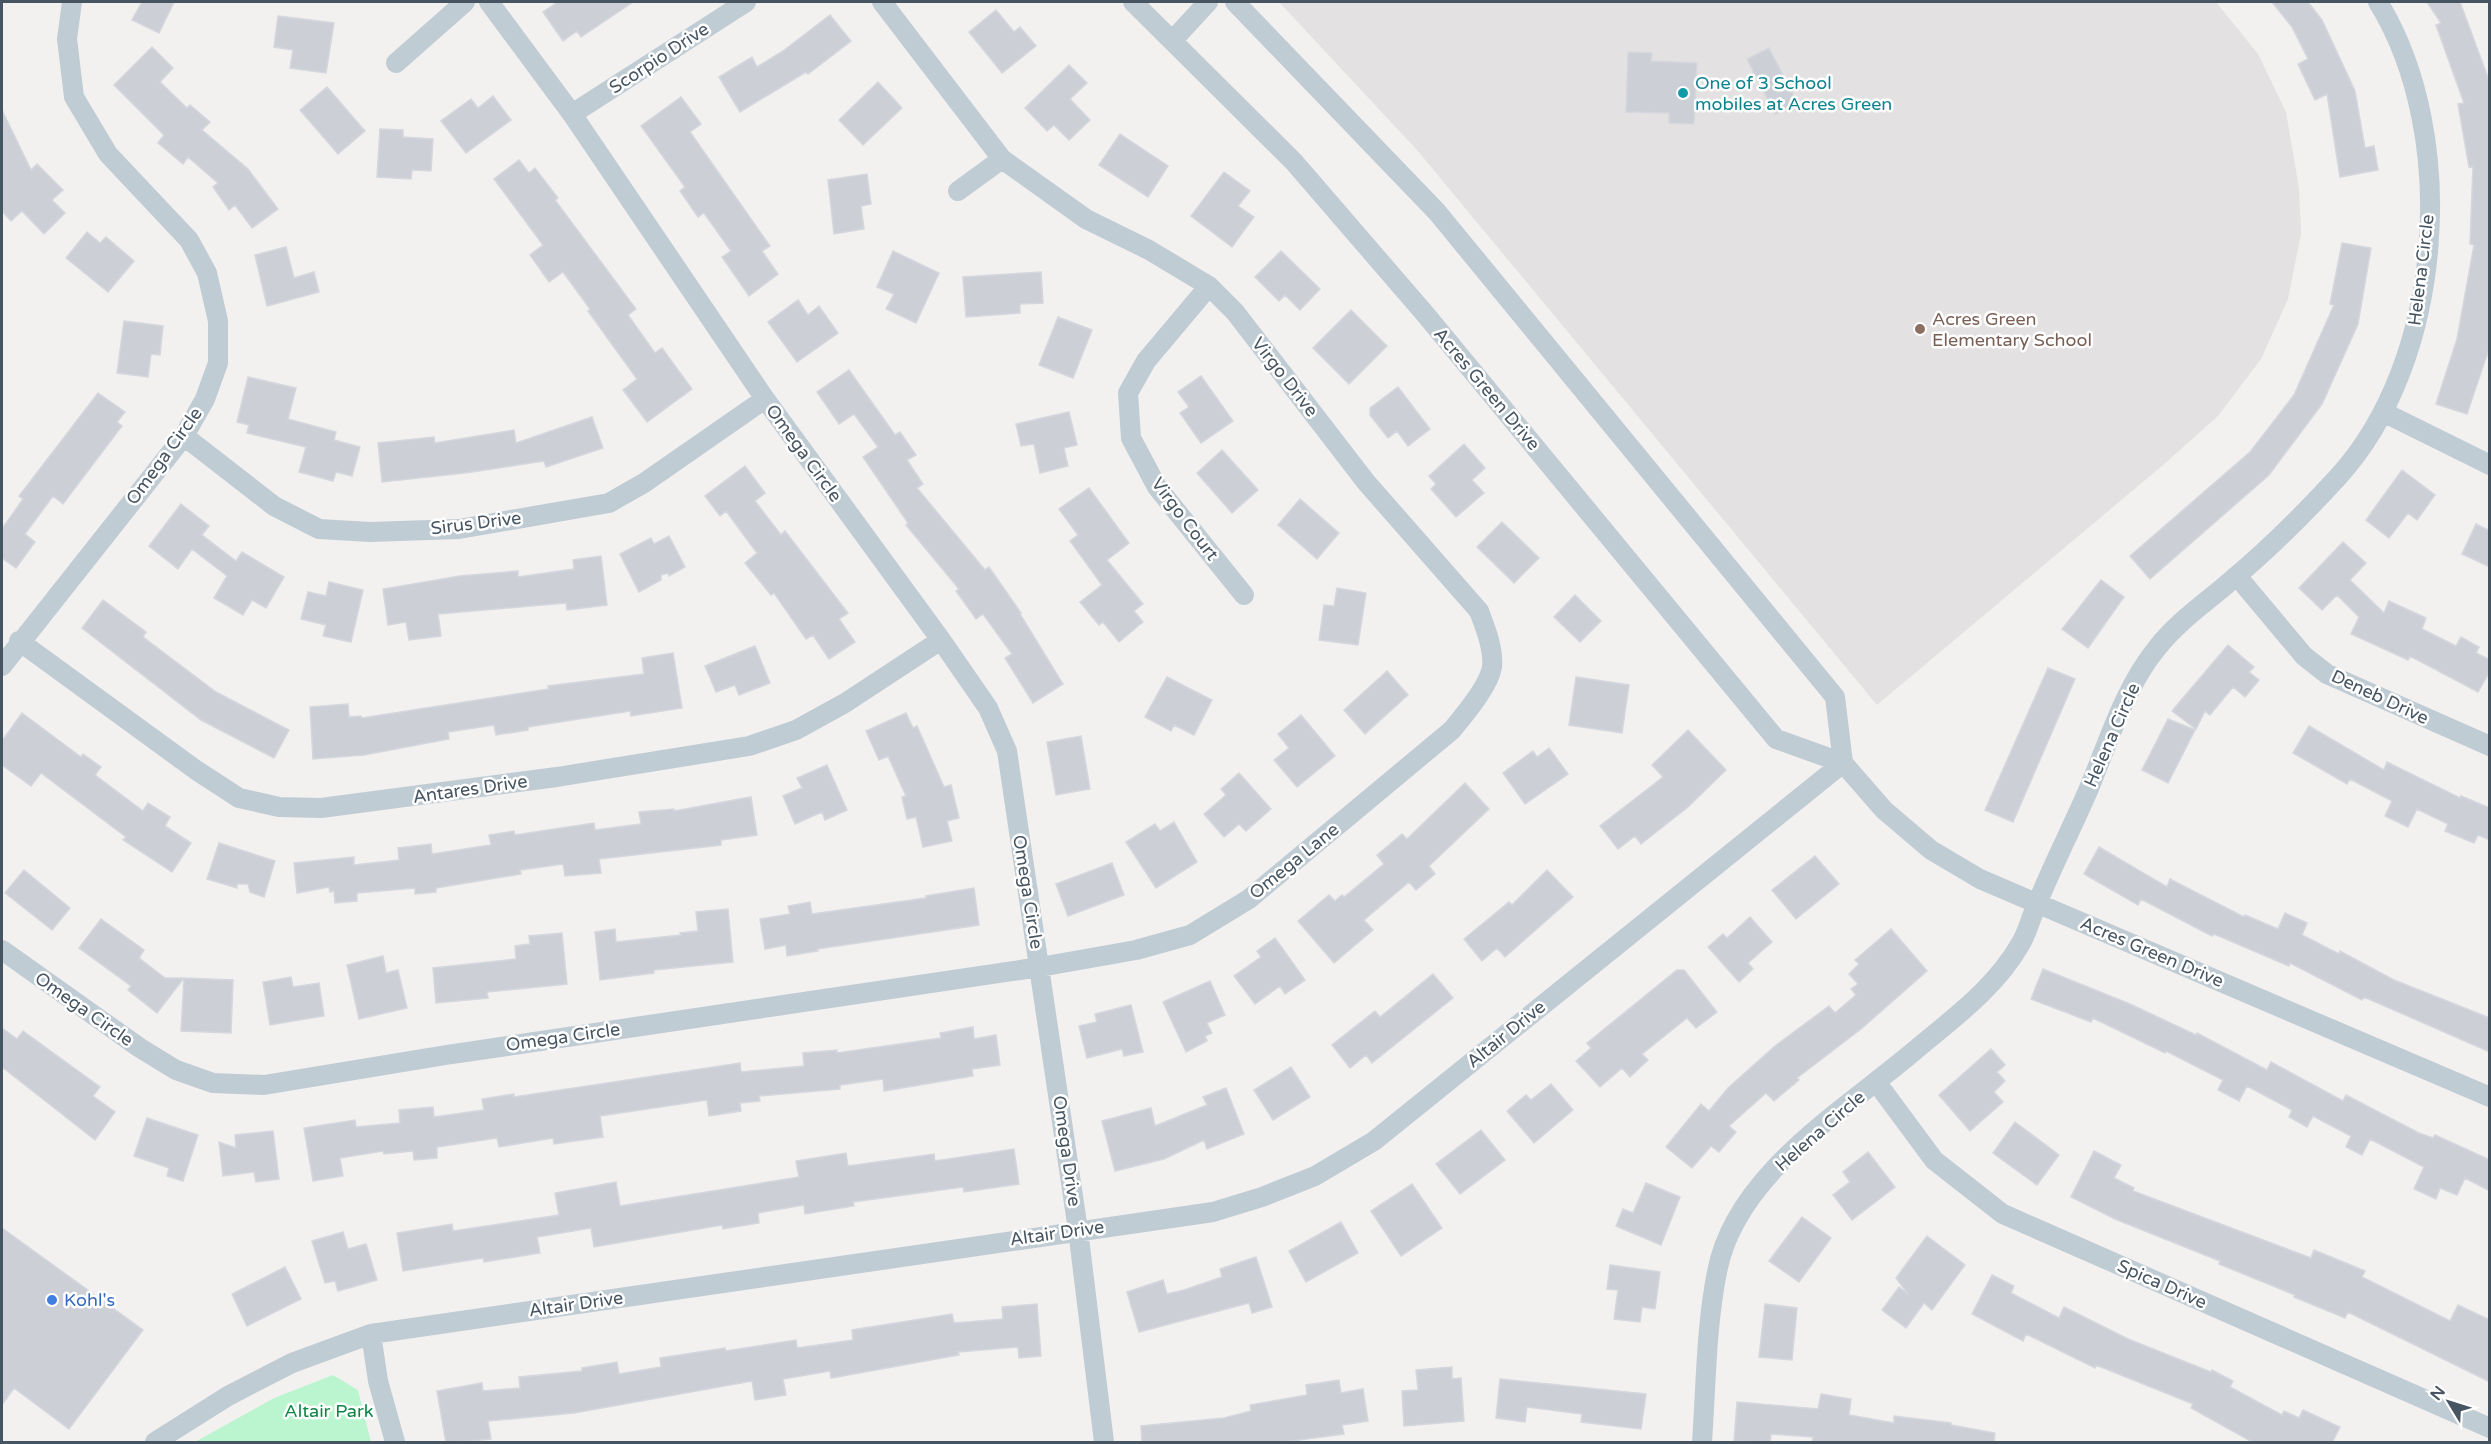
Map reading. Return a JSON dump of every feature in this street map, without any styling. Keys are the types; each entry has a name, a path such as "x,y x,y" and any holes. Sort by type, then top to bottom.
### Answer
{"street":[{"name":"Omega Circle","path":"2,666 19,641 184,436 205,399 218,363 218,321 207,273 189,240 108,154 74,98 67,39 72,2"},
{"path":"396,63 465,2"},
{"name":"Omega Circle","path":"2,950 140,1048 176,1070 213,1083 264,1085 446,1054 1040,967 1007,751 988,708 765,399 572,114 489,2"},
{"name":"Scorpio Drive","path":"572,114 746,2"},
{"name":"Virgo Drive","path":"882,2 1002,159 1086,219 1149,250 1209,286 1235,312 1366,482 1479,611 1487,635 1492,667"},
{"name":"Acres Green Drive","path":"1133,2 1294,162 1403,288 1776,739 1843,763 1884,810 1930,850 1980,879 2490,1097"},
{"path":"1173,40 1208,2"},
{"path":"1235,2 1437,212 1835,697 1843,763"},
{"name":"Helena Circle","path":"1702,1443 1717,1268 1734,1223 1748,1202 1788,1155 1877,1083 1992,984 2022,941 2131,686 2157,647 2289,528 2342,473 2383,412 2407,358 2420,306 2429,235 2429,179 2422,120 2406,64 2378,2"},
{"path":"958,190 1002,159"},
{"name":"Virgo Court","path":"1209,286 1146,360 1128,393 1131,438 1157,487 1244,595"},
{"name":"Sirus Drive","path":"184,436 274,506 319,529 370,532 459,529 609,502 644,483 765,399"},
{"path":"2383,412 2490,465"},
{"name":"Deneb Drive","path":"2237,576 2304,656 2328,674 2490,746"},
{"name":"Antares Drive","path":"19,641 196,770 240,798 279,807 321,808 557,777 749,746 796,730 845,703 941,640"},
{"name":"Omega Lane","path":"1040,967 1136,950 1190,934 1249,899 1452,730 1474,703 1492,667"},
{"name":"Altair Drive","path":"155,1443 228,1396 292,1363 371,1334 1213,1212 1262,1197 1315,1176 1364,1147 1843,763"},
{"name":"Omega Drive","path":"1040,967 1078,1230 1104,1443"},
{"name":"Spica Drive","path":"1877,1083 1934,1160 2003,1214 2490,1428"},
{"path":"371,1334 378,1381 394,1443"}],"shaded area":[{"name":"Acres Green Elementary School","path":"1279,2 2216,2 2258,54 2286,112 2299,188 2301,234 2288,299 2261,359 2218,416 2162,466 1877,705 1417,150"}],"green space":[{"name":"Altair Park","path":"333,1375 358,1390 371,1442 195,1442 274,1398"}],"building":[{"path":"142,2 174,2 159,33 132,20"},
{"path":"558,2 633,2 581,37 577,31 563,41 543,12"},
{"path":"2272,2 2308,2 2322,20 2355,91 2365,148 2374,146 2378,170 2340,177 2327,94 2315,100 2298,64 2308,59 2292,27"},
{"path":"2427,2 2460,2 2490,83 2490,346 2467,414 2436,404 2457,339 2474,245 2470,244 2473,166 2469,167 2458,104 2464,103 2436,25 2441,23"},
{"path":"996,10 1014,32 1020,27 1036,46 1002,73 969,32"},
{"path":"830,15 851,41 808,74 806,72 740,112 719,77 752,57 757,67 783,51"},
{"path":"278,16 334,23 326,73 290,68 293,50 274,47"},
{"path":"152,47 173,68 160,82 187,108 190,105 210,122 202,130 248,169 278,209 252,228 235,205 229,210 213,187 218,183 188,157 183,164 158,143 164,135 114,85"},
{"name":"One of 3 School mobiles at Acres Green","path":"1769,48 1797,102 1775,114 1747,59"},
{"path":"1628,52 1652,53 1651,61 1697,63 1694,124 1669,123 1669,113 1626,112"},
{"path":"1069,65 1087,83 1070,99 1090,120 1069,140 1054,125 1047,131 1025,108"},
{"path":"878,82 902,108 863,145 839,120"},
{"path":"327,87 365,131 338,154 300,110"},
{"path":"493,96 511,120 466,153 441,121 471,99 478,108"},
{"path":"681,97 701,124 690,132 770,246 762,251 778,274 749,296 722,257 731,251 704,213 698,217 680,191 685,187 641,126"},
{"path":"2,110 31,170 37,164 63,190 52,200 65,213 44,234 22,211 11,221 2,211"},
{"path":"380,129 403,130 403,137 433,139 431,171 412,170 411,179 377,177"},
{"path":"1120,134 1168,166 1148,197 1099,165"},
{"path":"519,160 529,173 535,168 558,198 555,200 636,309 628,315 655,353 662,348 692,389 647,422 623,390 637,379 588,311 590,309 563,272 549,282 530,255 543,245 494,179"},
{"path":"1224,172 1250,191 1238,206 1254,217 1232,247 1191,216"},
{"path":"867,174 871,204 861,206 864,229 834,234 828,180"},
{"path":"87,232 100,243 106,237 134,261 108,292 66,258"},
{"path":"2342,243 2371,248 2358,324 2322,404 2269,475 2150,579 2130,556 2250,452 2294,395 2334,305 2330,304"},
{"path":"286,247 294,278 314,272 319,292 267,306 255,255"},
{"path":"893,251 939,273 916,323 886,309 894,294 877,287"},
{"path":"1281,251 1320,289 1300,310 1285,295 1279,301 1255,277"},
{"path":"1041,272 1043,303 1020,304 1020,313 966,317 963,277"},
{"path":"798,300 808,315 819,306 838,333 797,362 768,322"},
{"path":"1351,310 1387,346 1349,384 1313,348"},
{"path":"1058,317 1092,330 1073,378 1039,365"},
{"path":"124,321 163,326 160,355 151,354 148,377 117,373"},
{"path":"849,370 895,435 900,432 916,455 907,460 923,484 917,488 985,570 989,567 1021,613 1063,684 1033,703 1005,658 1012,654 983,614 976,619 956,591 959,589 906,525 908,523 863,457 878,447 854,414 839,424 817,392"},
{"path":"1201,376 1233,421 1201,443 1180,413 1189,407 1178,392"},
{"path":"248,377 296,388 288,419 336,432 334,440 360,447 352,476 336,472 333,481 299,472 306,447 247,433 249,425 237,422"},
{"path":"1398,387 1430,429 1408,446 1397,431 1388,438 1370,415 1370,408"},
{"path":"98,393 125,412 117,422 122,426 63,504 53,496 25,534 35,542 16,568 2,558 2,529 23,499 19,496"},
{"path":"1069,412 1077,445 1064,448 1068,466 1040,473 1034,444 1021,446 1016,424"},
{"path":"592,417 603,448 546,467 544,461 382,482 378,443 434,437 435,443 514,430 516,443"},
{"path":"1464,444 1485,468 1472,480 1484,493 1456,517 1431,489 1436,484 1429,476"},
{"path":"1222,450 1258,490 1232,513 1197,473"},
{"path":"745,466 765,493 755,501 781,535 785,531 848,613 839,619 855,642 829,659 813,635 806,639 774,593 771,595 745,563 757,553 726,511 720,516 705,496"},
{"path":"2402,470 2435,495 2417,520 2408,513 2389,538 2366,520"},
{"path":"1089,488 1129,543 1107,560 1143,604 1134,611 1143,622 1119,642 1103,622 1099,625 1080,602 1102,585 1070,541 1078,535 1059,509"},
{"path":"1300,499 1339,533 1317,559 1278,525"},
{"path":"181,504 209,526 202,535 236,561 242,552 284,577 266,608 252,600 243,615 214,598 227,576 192,549 178,569 149,546"},
{"path":"1502,522 1539,558 1514,583 1477,547"},
{"path":"2476,524 2490,531 2490,567 2462,554"},
{"path":"669,536 685,567 669,576 668,573 661,575 661,580 639,592 620,554 651,538 654,544"},
{"path":"2343,542 2366,563 2350,580 2384,613 2389,601 2426,618 2422,629 2456,646 2461,637 2479,647 2476,653 2490,660 2490,671 2478,692 2410,656 2408,660 2351,634 2359,617 2337,595 2322,610 2299,588"},
{"path":"601,556 607,605 567,610 566,603 438,614 441,636 409,640 406,622 388,625 383,589 460,576 518,571 518,577 574,569 573,560"},
{"path":"2101,580 2124,597 2088,648 2062,629"},
{"path":"329,582 363,590 351,642 323,636 326,625 301,619 308,592 326,596"},
{"path":"1337,588 1366,593 1358,645 1319,640 1324,605 1334,606"},
{"path":"1575,595 1601,621 1580,642 1554,617"},
{"path":"103,600 146,632 143,637 216,692 289,730 274,758 201,720 82,628"},
{"path":"2228,645 2254,667 2249,672 2259,680 2245,697 2233,687 2210,715 2205,711 2196,729 2172,711"},
{"path":"755,646 770,683 739,695 735,685 716,692 705,666"},
{"path":"673,653 682,708 631,716 630,711 528,727 528,730 496,735 494,725 448,732 449,739 364,755 313,759 310,707 348,704 349,717 361,716 362,718 549,689 548,686 644,674 642,658"},
{"path":"2048,668 2075,679 2013,822 1985,810"},
{"path":"1387,671 1408,695 1365,734 1344,710"},
{"path":"1167,677 1212,700 1194,735 1174,725 1171,731 1145,717"},
{"path":"1576,677 1629,685 1622,733 1569,725"},
{"path":"22,713 81,757 83,754 101,767 95,775 143,811 148,803 170,817 165,826 191,843 172,872 123,840 126,837 41,773 31,786 2,765 2,741"},
{"path":"906,713 913,728 917,726 944,787 951,785 959,818 947,821 952,841 923,847 916,817 907,819 902,797 906,796 888,756 879,760 866,731"},
{"path":"1301,715 1335,756 1297,787 1274,760 1289,748 1278,734"},
{"path":"2168,719 2195,730 2168,783 2142,770"},
{"path":"2309,726 2384,770 2387,762 2460,798 2461,796 2490,808 2490,840 2478,835 2474,843 2445,831 2448,824 2417,809 2408,827 2385,816 2392,801 2350,779 2347,784 2293,753"},
{"path":"1688,730 1726,770 1688,807 1641,844 1635,836 1618,849 1600,826 1663,777 1652,765"},
{"path":"1081,736 1090,789 1056,795 1047,742"},
{"path":"1549,748 1568,774 1525,804 1503,773 1533,751 1537,757"},
{"path":"827,765 847,810 825,820 822,812 795,824 783,796 802,788 797,778"},
{"path":"1239,773 1271,809 1246,831 1239,824 1224,837 1204,814 1226,795 1221,789"},
{"path":"1465,783 1489,809 1429,866 1435,874 1416,890 1409,882 1364,920 1373,930 1334,963 1298,921 1329,895 1335,901 1342,895 1344,897 1384,864 1377,855 1402,834 1407,839"},
{"path":"751,797 757,835 721,840 721,845 599,859 601,873 565,876 563,864 520,870 521,874 436,888 436,892 415,894 415,888 357,893 357,901 335,903 334,891 330,892 329,887 297,893 294,863 354,857 354,865 399,860 398,848 431,844 432,854 491,845 489,835 514,831 515,835 594,823 595,830 641,824 639,812 674,809 674,811"},
{"path":"1174,822 1197,862 1156,888 1126,842 1155,824 1160,831"},
{"path":"219,843 275,861 264,897 250,892 248,884 237,884 237,888 207,879"},
{"path":"2099,847 2167,887 2170,879 2244,917 2245,915 2278,929 2285,913 2307,923 2302,935 2339,954 2340,951 2394,980 2490,1018 2490,1052 2364,997 2362,1000 2290,963 2289,966 2214,934 2212,936 2141,899 2138,905 2084,874"},
{"path":"1815,856 1839,884 1796,919 1772,890"},
{"path":"1112,863 1124,895 1068,916 1056,884"},
{"path":"24,870 70,908 52,930 5,893"},
{"path":"1547,870 1573,897 1505,957 1497,948 1482,961 1464,939 1509,902 1512,905"},
{"path":"974,888 979,925 817,949 818,951 787,956 786,945 765,949 760,919 790,914 788,906 810,902 812,914 926,898 926,896"},
{"path":"728,909 733,962 654,970 654,973 600,980 595,932 615,929 616,942 681,935 680,933 698,931 696,912"},
{"path":"1750,917 1772,942 1748,963 1753,969 1739,982 1708,947 1723,934 1727,938"},
{"path":"101,919 144,950 139,958 165,978 184,978 157,1013 128,990 131,986 79,948"},
{"path":"1891,929 1927,971 1861,1029 1797,1078 1799,1080 1774,1101 1766,1093 1729,1126 1736,1132 1719,1152 1711,1146 1692,1168 1666,1147 1701,1104 1709,1111 1728,1088 1775,1046 1829,1006 1835,1013 1856,995 1851,989 1858,984 1849,974 1859,964 1855,960"},
{"path":"562,933 567,984 487,992 488,998 436,1003 433,968 516,959 515,946 530,944 529,936"},
{"path":"1275,938 1305,980 1285,994 1280,986 1255,1004 1234,976 1261,957 1257,951"},
{"path":"383,956 386,973 398,970 407,1008 359,1019 347,965"},
{"path":"2043,969 2130,1004 2196,1035 2197,1033 2267,1070 2271,1062 2343,1101 2346,1095 2419,1133 2433,1138 2435,1135 2490,1160 2490,1191 2465,1178 2457,1195 2440,1188 2436,1199 2414,1189 2424,1167 2370,1139 2362,1155 2346,1147 2351,1136 2313,1116 2307,1127 2289,1117 2292,1110 2247,1086 2239,1101 2218,1090 2223,1080 2166,1051 2165,1053 2093,1018 2091,1022 2031,999"},
{"path":"1677,970 1684,970 1717,1012 1696,1028 1687,1018 1642,1054 1648,1060 1630,1077 1622,1068 1600,1087 1576,1061 1591,1048 1587,1043"},
{"path":"1433,974 1453,998 1372,1063 1366,1055 1350,1068 1332,1045 1375,1011 1380,1017"},
{"path":"291,977 293,987 319,983 324,1016 270,1025 263,982"},
{"path":"184,978 233,980 231,1033 181,1031"},
{"path":"1210,981 1225,1015 1207,1023 1212,1033 1205,1036 1207,1041 1186,1052 1163,1002"},
{"path":"1131,1005 1143,1052 1124,1056 1122,1049 1087,1058 1079,1026 1097,1022 1095,1014"},
{"path":"973,1027 974,1039 996,1035 1000,1065 972,1069 973,1076 884,1091 883,1079 840,1085 840,1089 759,1096 760,1101 740,1103 741,1111 709,1116 707,1100 600,1116 603,1137 554,1144 553,1138 499,1147 497,1138 437,1147 437,1158 414,1160 413,1151 384,1154 383,1151 340,1158 343,1176 313,1181 304,1128 355,1120 356,1127 400,1123 399,1110 433,1107 434,1117 484,1110 482,1099 514,1094 514,1097 740,1063 741,1072 804,1066 803,1053 837,1050 837,1053 941,1038 940,1033"},
{"path":"2,1028 17,1039 23,1031 100,1087 93,1096 115,1112 95,1140 2,1067"},
{"path":"1991,1049 2005,1065 1997,1072 2005,1081 1994,1092 2003,1102 1970,1131 1939,1095"},
{"path":"1291,1067 1310,1097 1273,1120 1254,1090"},
{"path":"1551,1084 1573,1110 1534,1143 1507,1111 1526,1095 1531,1100"},
{"path":"1226,1088 1244,1134 1207,1149 1204,1140 1164,1159 1115,1171 1102,1121 1151,1108 1155,1126 1207,1105 1203,1097"},
{"path":"147,1118 198,1135 183,1181 167,1176 169,1168 134,1156"},
{"path":"2015,1122 2059,1155 2037,1185 1993,1153"},
{"path":"1481,1130 1505,1160 1460,1194 1436,1164"},
{"path":"273,1131 279,1179 256,1182 254,1172 223,1176 219,1142 236,1148 235,1135"},
{"path":"1014,1149 1019,1184 964,1192 963,1187 853,1202 854,1206 805,1214 804,1205 758,1213 759,1223 723,1229 722,1225 594,1247 591,1228 537,1237 540,1253 484,1262 483,1258 403,1271 397,1233 452,1224 453,1231 559,1215 555,1193 616,1182 620,1206 799,1177 796,1161 846,1153 848,1166 934,1154 935,1161"},
{"path":"2094,1151 2121,1165 2114,1178 2134,1188 2133,1191 2311,1258 2314,1250 2365,1271 2362,1277 2450,1321 2458,1305 2490,1320 2490,1382 2348,1312 2345,1318 2294,1297 2295,1295 2219,1264 2220,1261 2115,1219 2071,1197"},
{"path":"1868,1152 1895,1187 1852,1220 1833,1195 1850,1182 1843,1172"},
{"path":"1646,1183 1680,1197 1661,1245 1616,1226 1623,1209 1633,1213"},
{"path":"1412,1184 1442,1228 1401,1256 1371,1211"},
{"path":"1802,1217 1831,1238 1799,1282 1769,1261"},
{"path":"1341,1222 1358,1253 1306,1282 1289,1251"},
{"name":"Kohl's","path":"2,1228 143,1330 69,1429 14,1388 2,1405"},
{"path":"343,1232 348,1249 366,1244 377,1280 338,1291 335,1281 325,1283 312,1241"},
{"path":"1927,1236 1965,1265 1932,1310 1924,1303 1906,1328 1882,1310 1899,1287 1908,1294 1896,1278"},
{"path":"1256,1257 1272,1307 1252,1313 1249,1303 1139,1332 1127,1292 1163,1280 1167,1294 1184,1290 1222,1277 1220,1269"},
{"path":"1610,1265 1660,1272 1655,1309 1642,1307 1640,1322 1614,1319 1618,1290 1607,1289"},
{"path":"285,1267 301,1299 247,1326 232,1294"},
{"path":"1992,1275 2014,1286 2011,1293 2059,1318 2064,1307 2128,1339 2211,1372 2212,1370 2233,1381 2230,1387 2282,1415 2284,1411 2299,1418 2303,1410 2340,1427 2332,1443 2254,1443 2191,1408 2193,1404 2096,1365 2095,1368 2026,1334 2023,1341 1972,1314"},
{"path":"1037,1304 1041,1356 1019,1358 1018,1347 958,1352 959,1355 831,1378 830,1371 783,1379 786,1395 755,1400 752,1381 574,1413 488,1421 491,1439 446,1443 437,1391 482,1383 483,1391 520,1388 519,1377 582,1371 582,1368 617,1362 619,1374 661,1367 660,1358 725,1348 726,1351 796,1340 797,1348 853,1340 852,1330 952,1314 954,1323 1003,1319 1002,1307"},
{"path":"1765,1304 1797,1308 1792,1360 1759,1357"},
{"path":"1452,1367 1452,1379 1461,1378 1464,1421 1404,1426 1402,1391 1418,1390 1416,1370"},
{"path":"1500,1379 1646,1394 1641,1429 1581,1422 1582,1414 1527,1407 1525,1422 1496,1418"},
{"path":"1339,1380 1341,1393 1363,1389 1368,1421 1342,1425 1344,1434 1276,1443 1142,1443 1141,1426 1224,1418 1251,1411 1250,1405 1307,1395 1306,1385"},
{"path":"1821,1394 1851,1399 1849,1415 1894,1423 1894,1416 1951,1423 1951,1425 1995,1433 1994,1443 1812,1443 1813,1437 1771,1434 1770,1443 1734,1441 1737,1402 1818,1409"}],"place":[{"name":"One of 3 School mobiles at Acres Green","path":"1683,93"},
{"name":"Acres Green Elementary School","path":"1920,329"},
{"name":"Kohl's","path":"52,1300"}]}
